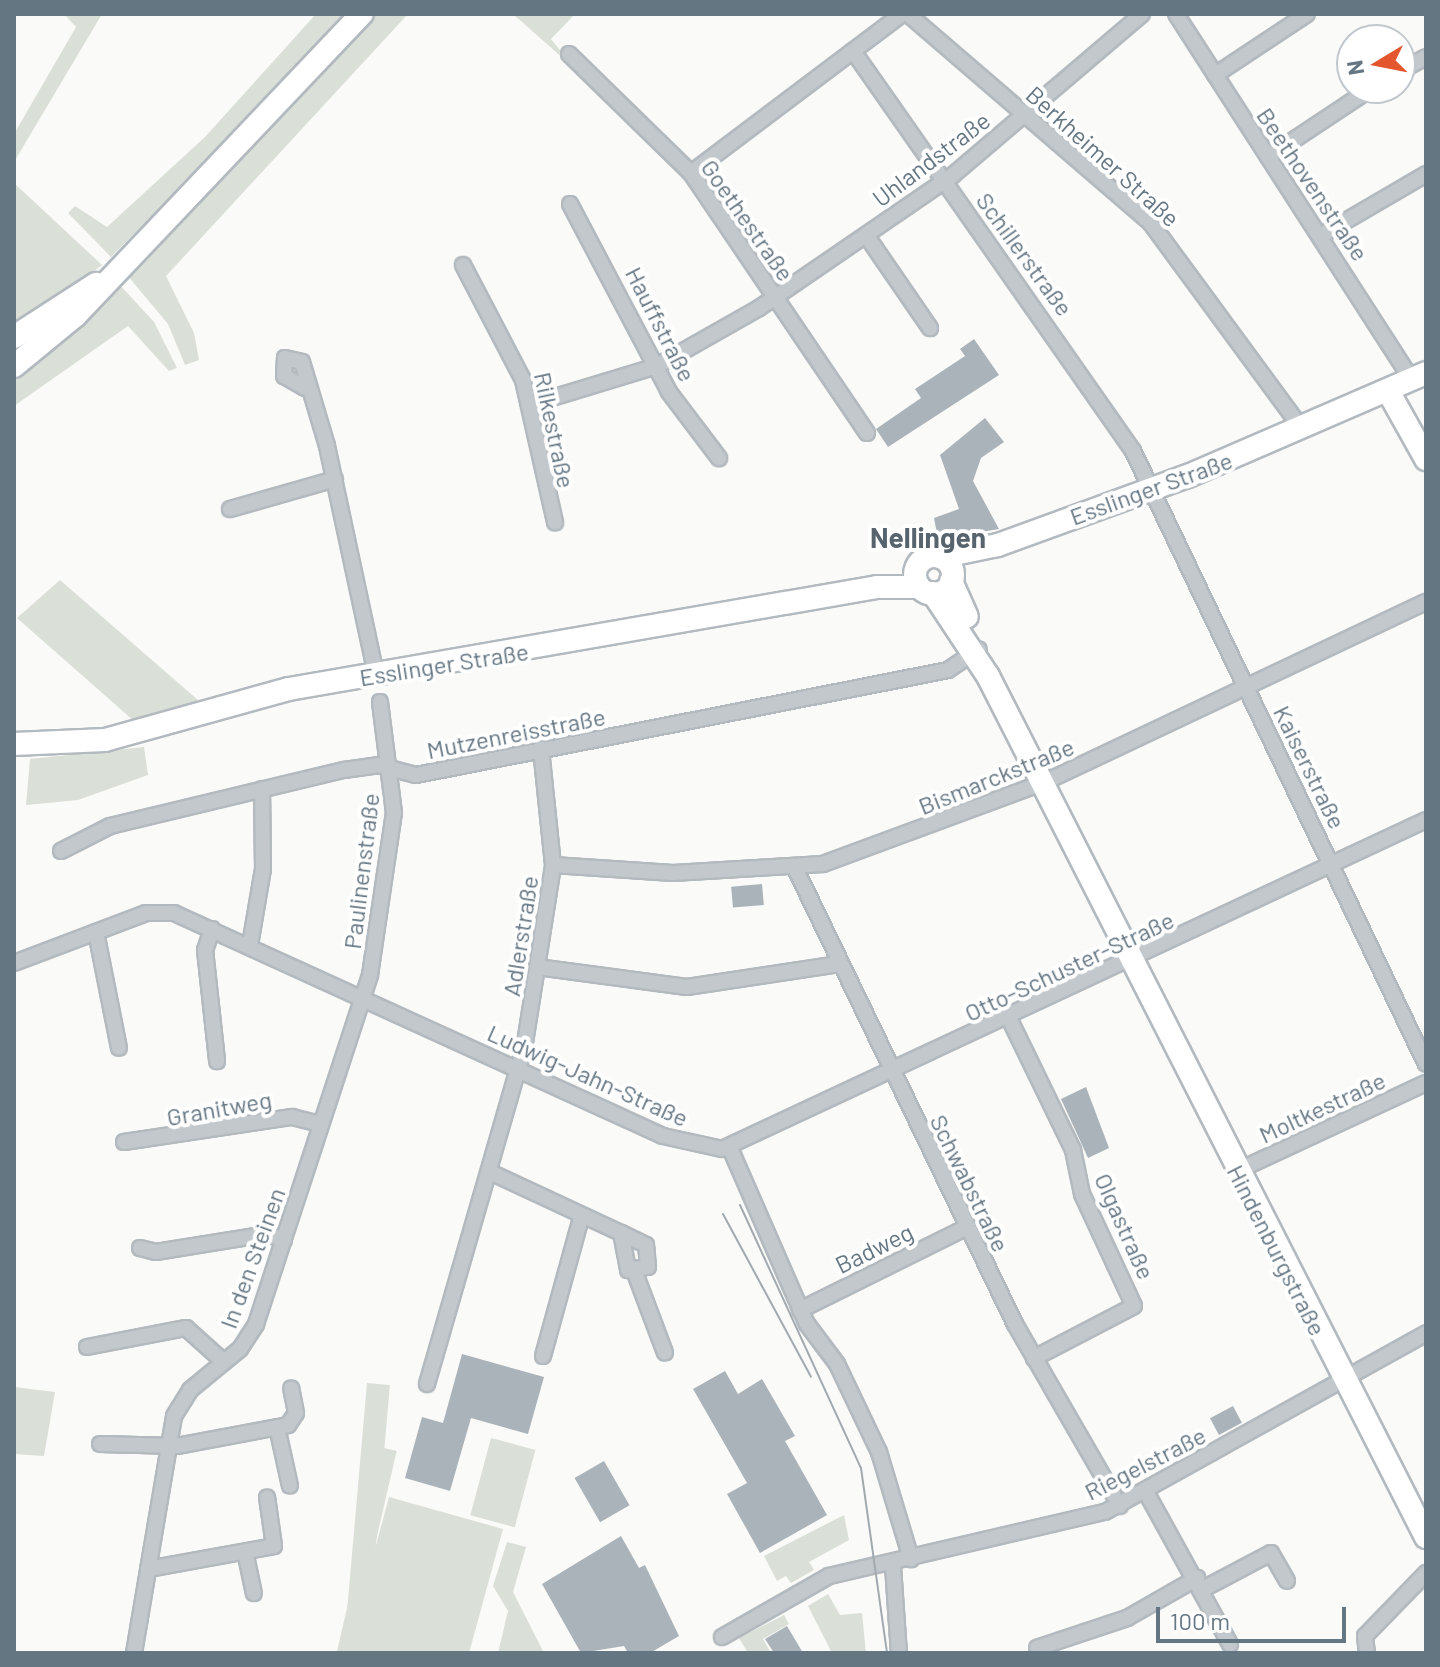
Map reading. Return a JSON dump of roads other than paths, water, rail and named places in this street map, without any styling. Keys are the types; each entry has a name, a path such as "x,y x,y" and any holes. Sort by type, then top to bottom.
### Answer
{"main road":[{"path":"14,366 76,315 110,275 362,14"},
{"path":"14,337 110,275"},
{"name":"Esslinger Straße","path":"14,744 105,740 264,694 935,577 998,545 1303,430 1419,376"},
{"path":"1388,391 1426,459"},
{"name":"Hindenburgstraße","path":"935,577 978,650 1237,1171 1426,1537"}],"street":[{"name":"Berkheimer Straße","path":"908,14 1156,229 1303,430"},
{"path":"691,173 853,51 908,14"},
{"name":"Uhlandstraße","path":"532,404 657,366 775,297 945,181 1142,14"},
{"name":"Beethovenstraße","path":"1176,14 1320,236 1419,376"},
{"path":"1215,75 1307,14"},
{"name":"Schillerstraße","path":"853,51 1072,358 1152,489"},
{"name":"Goethestraße","path":"569,54 691,173 867,433"},
{"path":"1268,157 1348,104"},
{"path":"1320,236 1426,174"},
{"name":"Hauffstraße","path":"570,204 657,366 719,458"},
{"path":"866,235 930,328"},
{"name":"Rilkestraße","path":"463,265 532,404 555,522"},
{"path":"305,388 335,479 376,675"},
{"path":"230,509 335,479"},
{"name":"Kaiserstraße","path":"1152,489 1426,1064"},
{"name":"Bismarckstraße","path":"553,865 796,870 1044,783 1426,602"},
{"name":"Mutzenreisstraße","path":"61,851 97,830 262,789 371,766 416,775 948,670 978,650"},
{"name":"Paulinenstraße","path":"364,998 391,846 392,770 380,702"},
{"name":"Adlerstraße","path":"427,1384 520,1070 553,865 541,749"},
{"path":"250,945 263,869 262,789"},
{"name":"Otto-Schuster-Straße","path":"730,1148 893,1075 1426,820"},
{"name":"Schwabstraße","path":"796,870 967,1227 1034,1358 1120,1506"},
{"name":"Ludwig-Jahn-Straße","path":"14,963 157,912 250,945 663,1136 730,1148"},
{"path":"212,929 205,950 217,1061"},
{"path":"96,932 119,1048"},
{"path":"537,967 687,987 839,964"},
{"name":"In den Steinen","path":"135,1652 167,1444 180,1401 250,1337 364,998"},
{"name":"Olgastraße","path":"1009,1018 1073,1150 1082,1194 1134,1306 1034,1358"},
{"name":"Moltkestraße","path":"1237,1171 1426,1083"},
{"name":"Granitweg","path":"124,1142 292,1117 320,1124"},
{"path":"730,1148 800,1310 879,1452 911,1559"},
{"path":"490,1172 581,1218 621,1233 651,1253 648,1267 635,1273"},
{"path":"543,1356 581,1218"},
{"name":"Badweg","path":"800,1310 967,1227"},
{"path":"621,1233 624,1264 635,1273 665,1353"},
{"path":"140,1248 156,1252 267,1234 284,1240"},
{"path":"87,1347 186,1328 224,1362"},
{"name":"Riegelstraße","path":"722,1637 823,1579 893,1566 1120,1506 1426,1333"},
{"path":"100,1444 167,1444 277,1427 294,1421 291,1388"},
{"path":"277,1427 290,1486"},
{"path":"1146,1492 1200,1584 1230,1644"},
{"path":"148,1569 246,1556 274,1546 267,1497"},
{"path":"1037,1648 1127,1618 1271,1553 1287,1581"},
{"path":"246,1556 254,1593"},
{"path":"893,1566 899,1653"},
{"path":"1367,1653 1365,1636 1426,1573"}],"tram line":[{"path":"740,1205 861,1468 887,1653"},
{"path":"723,1214 811,1377"}],"district":[{"name":"Nellingen","path":"928,537"}]}
